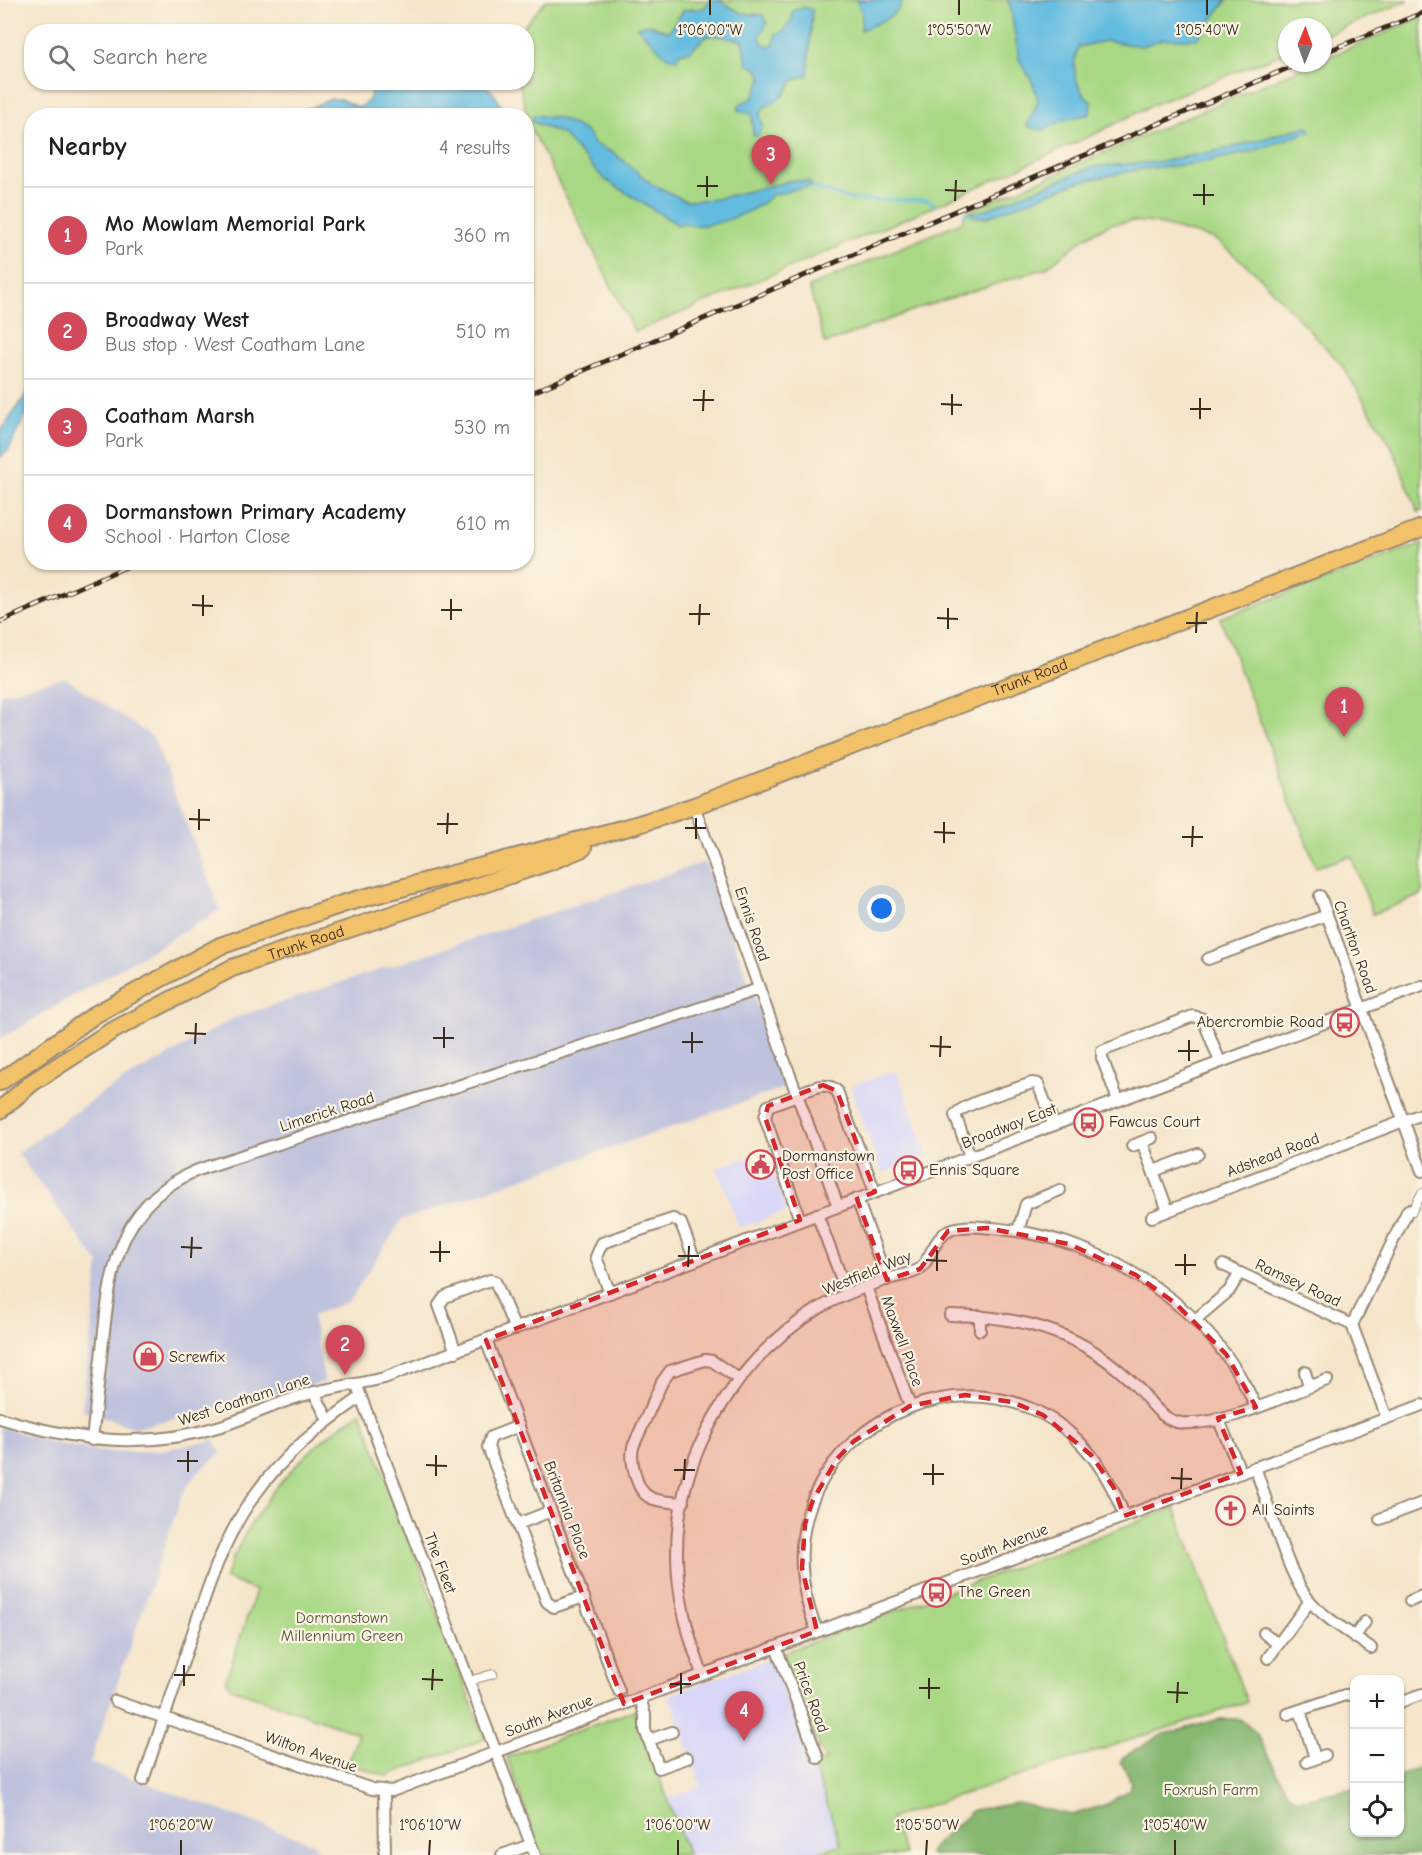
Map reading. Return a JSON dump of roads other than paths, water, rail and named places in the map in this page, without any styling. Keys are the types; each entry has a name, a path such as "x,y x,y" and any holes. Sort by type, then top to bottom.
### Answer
{"main road":[{"name":"Trunk Road","path":"0,1082 96,1014 220,946 345,903 636,825 694,806 1422,528"},
{"name":"Trunk Road","path":"0,1110 33,1082 110,1032 232,968 549,862 636,825"}],"street":[{"name":"Ennis Road","path":"694,806 838,1206"},
{"name":"Charlton Road","path":"1320,896 1362,1008"},
{"path":"1208,959 1327,915"},
{"name":"Broadway East","path":"610,1293 1422,986"},
{"name":"Limerick Road","path":"92,1440 108,1300 117,1253 144,1209 184,1176 222,1161 759,989"},
{"path":"1362,1008 1422,1171"},
{"path":"1118,1100 1102,1058 1104,1049 1197,1016 1203,1019 1220,1062"},
{"path":"970,1156 955,1115 960,1110 995,1096 1032,1083 1038,1084 1054,1125"},
{"path":"800,1220 765,1117 768,1106 797,1094 823,1085 837,1091 875,1192"},
{"name":"Adshead Road","path":"1152,1217 1422,1114"},
{"path":"1142,1142 1168,1211"},
{"path":"1154,1171 1198,1154"},
{"path":"1018,1231 1026,1204 1060,1190"},
{"path":"1352,1325 1408,1210 1412,1211 1422,1192"},
{"name":"Maxwell Place","path":"857,1199 886,1280"},
{"path":"817,1214 847,1293"},
{"path":"610,1293 596,1257 602,1244 673,1219 681,1223 695,1261"},
{"name":"Westfield Way","path":"702,1674 687,1629 678,1575 678,1538 683,1503 703,1439 739,1379 783,1334 818,1309 847,1293 920,1269 938,1240 955,1228 1018,1231 1069,1244 1105,1258 1158,1290 1195,1320 1226,1354 1247,1386 1256,1407"},
{"name":"Ramsey Road","path":"1223,1265 1352,1325 1387,1418"},
{"name":"Ramsey Road","path":"1195,1320 1229,1291 1240,1272"},
{"path":"456,1352 439,1305 445,1297 490,1280 495,1281 515,1329"},
{"name":"Maxwell Place","path":"866,1287 910,1406"},
{"name":"West Coatham Lane","path":"0,1418 57,1434 92,1440 147,1441 196,1433 314,1392 384,1378 610,1293"},
{"path":"950,1315 1010,1319 1037,1326 1088,1348 1124,1375 1167,1418 1185,1423 1218,1418 1256,1407 1327,1380"},
{"path":"980,1316 980,1330"},
{"name":"Britannia Place","path":"486,1340 619,1691"},
{"path":"683,1503 649,1497 642,1490 632,1459 633,1447 662,1382 670,1371 705,1360 711,1361 739,1379"},
{"path":"1305,1372 1309,1386"},
{"name":"The Fleet","path":"356,1384 533,1850"},
{"path":"314,1392 328,1420"},
{"path":"817,1631 809,1607 802,1568 805,1524 813,1500 837,1459 854,1441 910,1406 936,1397 965,1395 1012,1402 1043,1415 1070,1433 1096,1460 1114,1488 1124,1516"},
{"path":"143,1780 210,1581 230,1535 267,1479 328,1420 361,1397"},
{"name":"South Avenue","path":"496,1752 1422,1405"},
{"path":"1218,1418 1240,1473"},
{"path":"519,1426 491,1437 488,1443 518,1524 550,1605 559,1606 584,1597"},
{"path":"1255,1467 1297,1579 1310,1601 1371,1648"},
{"path":"1380,1519 1422,1503"},
{"path":"518,1524 551,1511"},
{"path":"1410,1601 1422,1596"},
{"path":"1268,1658 1310,1601"},
{"path":"1355,1636 1365,1622"},
{"path":"1264,1633 1278,1644"},
{"name":"Price Road","path":"776,1647 818,1758"},
{"path":"469,1681 493,1674"},
{"path":"619,1691 624,1704"},
{"path":"1404,1701 1422,1694"},
{"path":"1288,1714 1350,1695"},
{"path":"640,1698 649,1740 659,1768 687,1758"},
{"name":"Wilton Avenue","path":"115,1701 384,1792"},
{"path":"1300,1710 1316,1758"},
{"path":"649,1740 672,1732"},
{"path":"385,1855 384,1792 496,1752"},
{"path":"502,1855 533,1850"}],"water":[{"path":"711,0 719,0 741,13 763,15 767,23 760,36 762,43 768,46 774,44 776,33 782,33 792,19 793,11 804,7 812,10 808,75 792,82 784,94 763,108 760,117 763,125 758,135 753,136 752,114 738,110 740,104 753,98 762,79 759,71 747,63 743,40 710,35 691,51 680,53 676,59 667,57 637,27 649,24 668,32 684,10 704,8"},
{"path":"857,0 903,0 891,16 861,30 862,13"},
{"path":"1007,0 1227,0 1197,39 1163,39 1142,46 1105,41 1078,47 1075,77 1081,90 1091,102 1090,114 1067,119 1041,130 1027,126 1038,101 1034,85 1019,59 1010,5"},
{"path":"371,90 490,90 502,108 359,108 370,99"},
{"path":"330,99 340,99 359,108 310,108"},
{"path":"534,115 559,118 582,129 590,136 594,144 614,153 652,184 686,201 716,199 794,180 810,182 812,187 771,195 764,202 743,214 716,223 678,225 604,179 562,134 534,122"},
{"path":"1307,126 1311,131 1251,152 1194,164 1142,169 1078,182 987,217 975,217 969,213 982,211 1092,167 1164,161 1231,148"},
{"path":"24,397 24,418 8,451 0,457 0,433"}],"waterway":[{"path":"812,187 853,200 928,200 935,205"},
{"path":"964,214 969,213"}],"railway":[{"path":"1332,49 1422,13"},
{"path":"534,392 1279,72"},
{"path":"0,622 119,570"}],"place":[{"name":"Coatham Marsh","path":"771,185"},
{"name":"Mo Mowlam Memorial Park","path":"1344,737"},
{"name":"Abercrombie Road","path":"1345,1022"},
{"name":"Fawcus Court","path":"1088,1122"},
{"name":"Dormanstown Post Office","path":"761,1165"},
{"name":"Ennis Square","path":"908,1170"},
{"name":"Screwfix","path":"148,1357"},
{"name":"Broadway West","path":"345,1375"},
{"name":"All Saints","path":"1231,1510"},
{"name":"The Green","path":"937,1592"},
{"name":"Dormanstown Primary Academy","path":"744,1741"}],"park label":[{"name":"Dormanstown Millennium Green","path":"342,1627"},
{"name":"Foxrush Farm","path":"1211,1790"}]}
